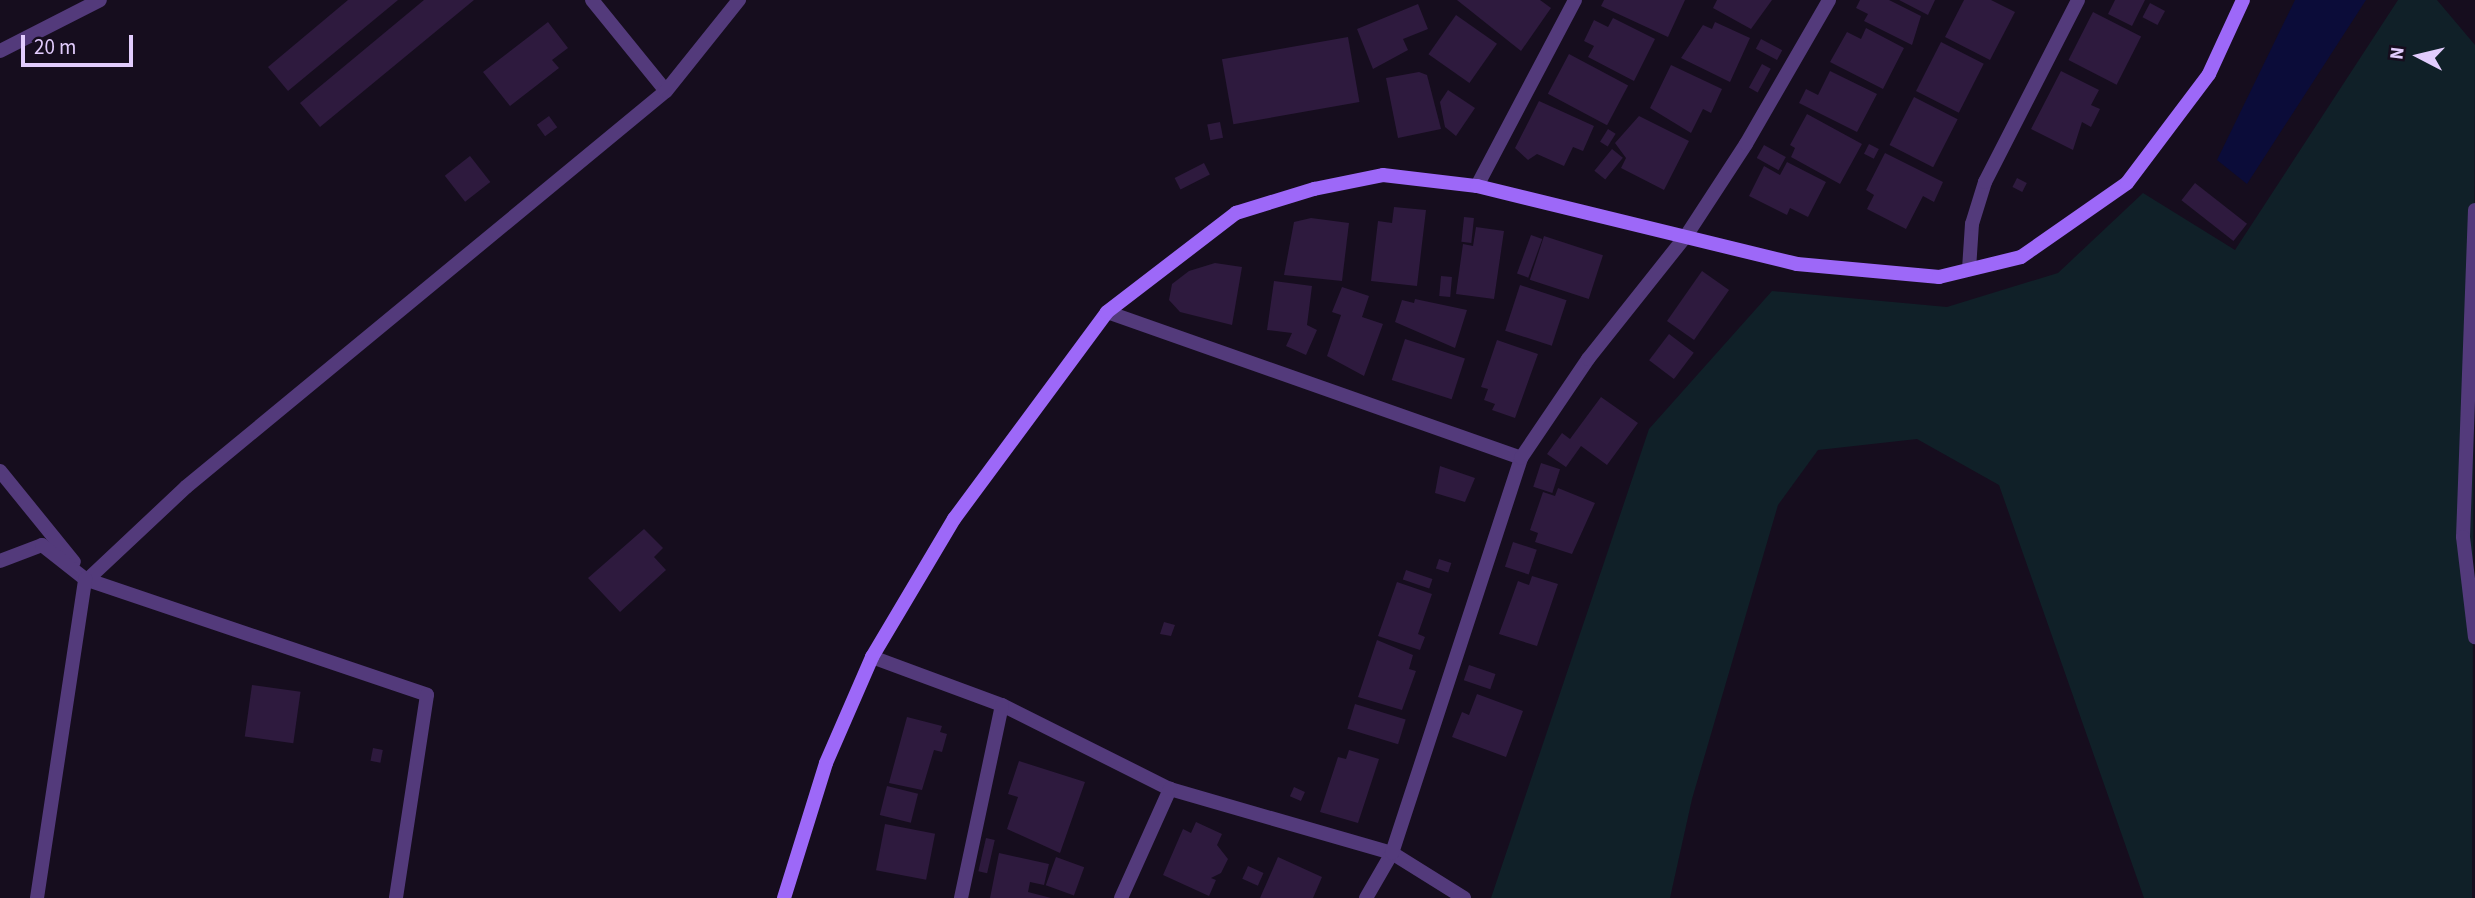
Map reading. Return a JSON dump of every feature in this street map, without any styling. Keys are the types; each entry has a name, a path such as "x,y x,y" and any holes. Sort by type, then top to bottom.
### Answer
{"street":[{"path":"0,51 100,0"},
{"path":"592,0 666,91"},
{"path":"37,898 86,580 186,487 666,91 739,0"},
{"path":"1477,186 1575,0"},
{"path":"1366,898 1392,853 1521,458 1588,359 1686,236 1829,0"},
{"path":"1969,270 1972,224 1985,182 2078,0"},
{"path":"784,898 826,763 873,657 954,519 1107,312 1236,213 1314,188 1383,175 1477,186 1797,264 1939,276 1969,270 2021,257 2127,183 2209,74 2243,0"},
{"path":"2475,210 2463,537 2475,637"},
{"path":"1107,312 1521,458"},
{"path":"0,471 86,580"},
{"path":"0,561 41,545 86,580 427,695 396,898"},
{"path":"873,657 1002,705 1170,789 1392,853 1464,898"},
{"path":"961,898 1002,705"},
{"path":"1121,898 1170,789"}],"shaded area":[{"path":"2295,0 2366,0 2247,184 2217,160"},
{"path":"2398,0 2437,0 2475,45 2472,898 2144,898 1999,485 1917,439 1818,450 1778,505 1692,799 1670,898 1491,898 1649,429 1772,291 1947,307 2058,273 2143,193 2235,250"}],"building":[{"path":"348,0 398,0 288,91 268,67"},
{"path":"424,0 474,0 320,127 300,103"},
{"path":"1457,0 1540,0 1551,8 1521,51"},
{"path":"1604,0 1685,0 1668,37 1601,6"},
{"path":"1717,0 1772,0 1751,29 1713,8"},
{"path":"1860,0 1889,0 1921,16 1912,45 1864,21 1868,14 1856,8"},
{"path":"1899,0 1935,0 1928,15"},
{"path":"1964,0 1991,0 2015,12 1990,60 1945,37"},
{"path":"2115,0 2145,0 2132,26 2108,14"},
{"path":"2150,3 2165,11 2157,25 2142,17"},
{"path":"1418,4 1428,29 1403,39 1408,50 1373,69 1357,29"},
{"path":"2093,12 2141,37 2117,85 2068,60"},
{"path":"1456,15 1497,44 1469,83 1428,54"},
{"path":"1613,18 1655,39 1634,81 1588,57 1594,46 1584,41 1594,20 1608,27"},
{"path":"548,22 568,48 552,60 559,68 510,106 483,72"},
{"path":"1715,22 1750,38 1730,82 1681,58 1703,25 1712,29"},
{"path":"1866,28 1904,48 1883,89 1830,62 1847,32 1861,39"},
{"path":"1348,37 1359,102 1233,124 1222,59"},
{"path":"1761,39 1782,50 1777,60 1756,49"},
{"path":"1941,42 1984,64 1959,113 1916,91"},
{"path":"1569,54 1628,85 1607,125 1548,94"},
{"path":"1762,64 1771,69 1758,92 1749,88"},
{"path":"1671,65 1722,89 1711,113 1703,109 1691,133 1650,108"},
{"path":"1830,71 1877,94 1857,132 1799,103 1806,89 1818,95"},
{"path":"2061,71 2099,90 2091,105 2100,109 2091,127 2082,122 2073,150 2031,129"},
{"path":"1419,72 1427,75 1441,129 1398,138 1386,78"},
{"path":"1448,90 1475,108 1456,136 1445,127 1440,102"},
{"path":"1914,97 1958,119 1933,167 1889,145"},
{"path":"1539,101 1594,126 1583,151 1573,147 1564,166 1537,154 1528,160 1515,148"},
{"path":"1807,114 1862,144 1840,184 1791,157 1795,148 1790,145"},
{"path":"549,116 557,127 545,136 537,125"},
{"path":"1639,116 1689,141 1664,190 1621,168 1626,158 1615,143"},
{"path":"1220,122 1223,138 1210,140 1207,124"},
{"path":"1608,129 1616,134 1608,146 1600,142"},
{"path":"1869,144 1879,149 1874,159 1864,154"},
{"path":"1764,145 1786,157 1779,170 1757,158"},
{"path":"1612,149 1623,158 1605,180 1594,171"},
{"path":"1885,153 1943,182 1934,202 1923,196 1906,229 1867,209 1874,195 1866,190"},
{"path":"470,156 490,182 465,202 445,176"},
{"path":"1787,162 1826,182 1808,217 1790,208 1787,215 1749,196 1764,166 1780,175"},
{"path":"1204,163 1210,175 1180,190 1175,178"},
{"path":"2017,178 2027,183 2022,192 2012,187"},
{"path":"2195,183 2247,224 2233,241 2181,200"},
{"path":"1394,207 1426,210 1417,286 1371,281 1378,221 1392,223"},
{"path":"1464,217 1474,218 1471,243 1461,242"},
{"path":"1311,218 1349,223 1342,281 1284,275 1294,222"},
{"path":"1476,227 1504,231 1494,299 1456,294 1463,244 1473,246"},
{"path":"1531,235 1542,239 1528,278 1517,274"},
{"path":"1544,236 1603,255 1589,299 1530,280"},
{"path":"1215,263 1242,267 1232,325 1180,312 1169,300 1172,284 1189,271"},
{"path":"1702,271 1729,290 1694,340 1667,321"},
{"path":"1441,276 1452,277 1450,297 1439,296"},
{"path":"1274,281 1312,286 1307,325 1317,330 1306,355 1286,346 1292,333 1267,330"},
{"path":"1520,285 1567,300 1552,346 1505,331"},
{"path":"1342,287 1369,296 1362,317 1383,324 1364,376 1327,356 1341,315 1332,312"},
{"path":"1415,299 1467,310 1455,348 1395,322 1402,300 1414,303"},
{"path":"1669,334 1694,353 1674,379 1649,360"},
{"path":"1405,339 1465,358 1452,399 1392,380"},
{"path":"1497,340 1538,354 1515,418 1492,410 1495,404 1484,400 1488,389 1481,387"},
{"path":"1601,397 1638,423 1607,465 1581,446 1566,467 1547,454 1562,433 1570,439"},
{"path":"1541,463 1560,469 1552,493 1533,487"},
{"path":"1440,466 1475,478 1465,502 1435,493"},
{"path":"1558,488 1595,503 1572,554 1535,542 1538,533 1530,530 1543,492 1555,496"},
{"path":"644,529 663,548 654,557 666,570 620,612 588,578"},
{"path":"1513,542 1537,550 1529,574 1505,567"},
{"path":"1439,559 1451,563 1448,573 1436,569"},
{"path":"1406,570 1432,579 1429,589 1403,579"},
{"path":"1532,576 1558,584 1537,646 1499,634 1518,581 1529,585"},
{"path":"1397,582 1432,594 1418,634 1425,637 1420,650 1378,636"},
{"path":"1164,622 1175,625 1171,636 1160,634"},
{"path":"1377,640 1413,655 1409,669 1416,671 1402,710 1358,697"},
{"path":"1469,665 1495,674 1490,689 1464,680"},
{"path":"252,685 301,692 293,743 245,736"},
{"path":"1477,694 1523,711 1506,757 1452,737 1462,712 1469,715"},
{"path":"1355,704 1406,719 1398,744 1347,729"},
{"path":"907,717 942,726 940,732 947,734 942,752 934,750 922,790 889,783"},
{"path":"373,748 383,750 380,763 371,761"},
{"path":"1349,750 1379,759 1358,823 1320,812 1338,757 1346,759"},
{"path":"1019,761 1085,782 1060,853 1007,829 1018,797 1008,794"},
{"path":"887,786 918,794 911,823 880,815"},
{"path":"1294,787 1305,792 1301,801 1290,796"},
{"path":"1196,822 1222,834 1217,845 1228,859 1221,873 1211,878 1216,880 1209,896 1163,875 1183,829 1191,833"},
{"path":"885,824 935,834 926,880 876,870"},
{"path":"986,838 995,840 987,873 978,871"},
{"path":"999,853 1049,864 1044,885 1030,882 1028,892 1051,898 990,898"},
{"path":"1056,857 1084,867 1074,895 1046,885"},
{"path":"1278,857 1322,877 1313,898 1260,898"},
{"path":"1248,866 1264,873 1258,886 1242,879"}]}
